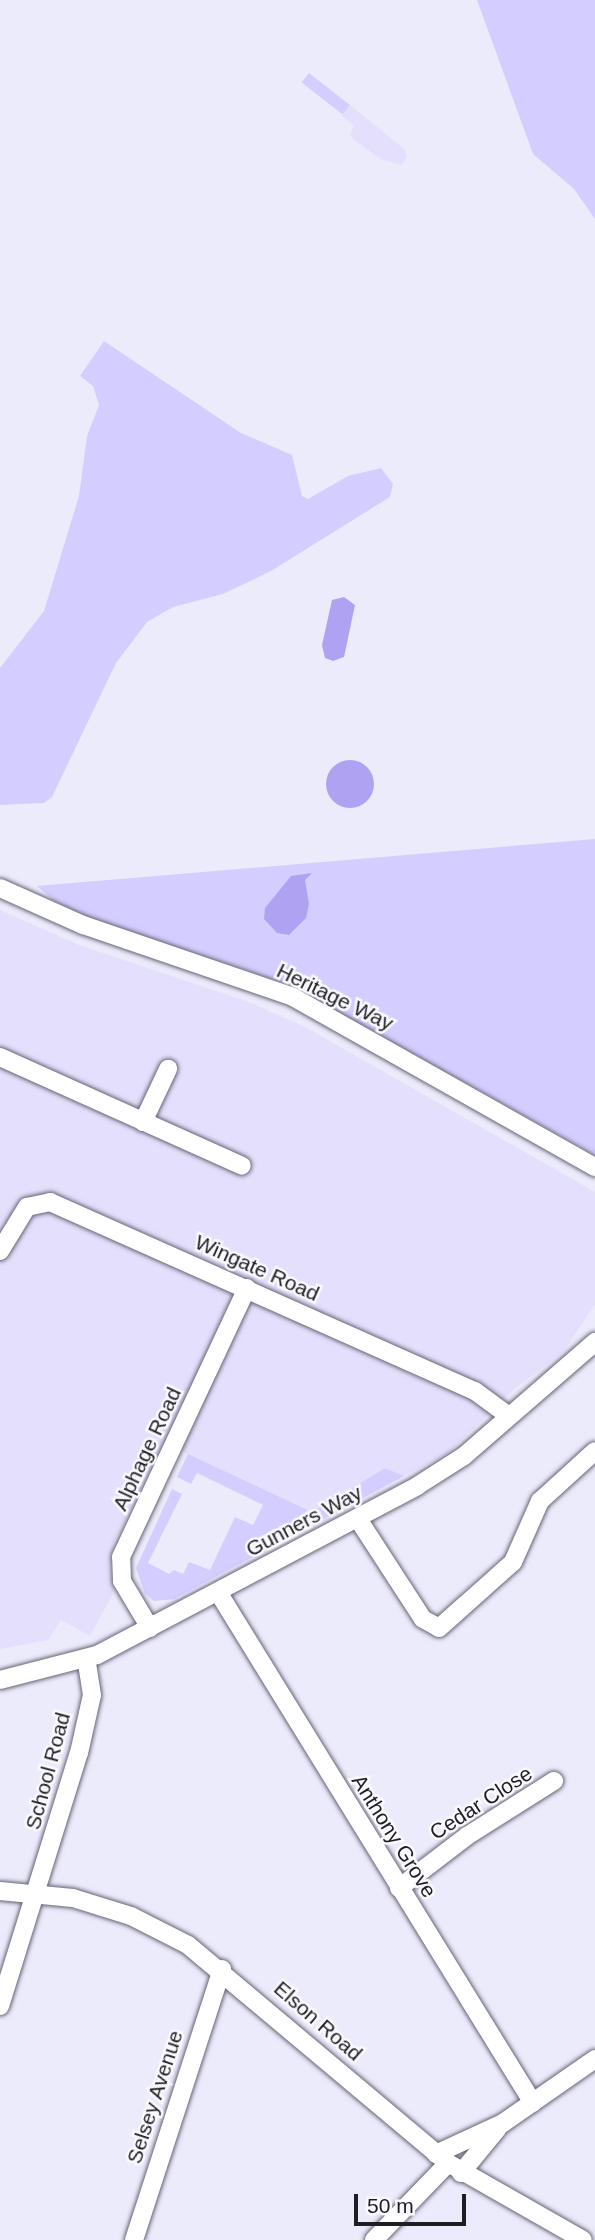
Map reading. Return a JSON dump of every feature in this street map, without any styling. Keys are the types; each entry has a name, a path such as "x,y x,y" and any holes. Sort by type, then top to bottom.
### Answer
{"street":[{"name":"Heritage Way","path":"0,888 83,925 293,997 595,1167"},
{"path":"0,1057 242,1166"},
{"path":"143,1122 167,1069"},
{"name":"Wingate Road","path":"0,1251 27,1207 50,1202 475,1391 509,1416"},
{"name":"Alphage Road","path":"150,1628 122,1581 121,1557 247,1288"},
{"name":"Gunners Way","path":"0,1680 86,1659 358,1519 464,1456 595,1342"},
{"path":"358,1519 423,1619 439,1628 513,1562 540,1501 595,1451"},
{"name":"Anthony Grove","path":"218,1592 533,2103"},
{"name":"School Road","path":"0,2006 36,1893 92,1695 86,1659"},
{"name":"Cedar Close","path":"399,1888 467,1836 554,1781"},
{"name":"Elson Road","path":"0,1891 36,1893 131,1916 188,1945 222,1969 449,2163 583,2240"},
{"name":"Selsey Avenue","path":"134,2240 222,1969"},
{"path":"374,2240 449,2163 595,2059"},
{"path":"449,2163 503,2123"}],"shaded area":[{"path":"477,0 595,0 595,219 574,189 533,154"},
{"path":"309,73 350,105 343,114 302,82"},
{"path":"350,105 404,149 407,156 402,165 380,159 353,139 350,134 354,126 342,116"},
{"path":"104,341 241,433 292,455 302,496 308,499 348,476 381,468 393,484 390,497 271,571 223,594 173,607 147,622 116,663 52,797 44,803 0,805 0,668 44,611 79,496 87,436 99,405 93,386 80,376"},
{"path":"344,597 355,605 344,657 333,661 325,658 322,645 332,600"},
{"path":"350,760 367,767 374,784 367,801 350,808 333,801 326,784 333,767"},
{"path":"595,839 595,1155 287,984 88,917 55,902 37,886"},
{"path":"312,873 305,880 309,904 306,918 289,935 277,933 264,919 265,908 291,876"},
{"path":"0,910 79,945 249,1002 305,1027 595,1192 595,1304 564,1351 513,1390 449,1452 404,1476 385,1468 313,1512 164,1443 113,1544 109,1568 114,1592 90,1636 61,1620 48,1640 0,1649"},
{"path":"188,1454 312,1512 385,1468 404,1476 174,1599 154,1601 145,1594 136,1568 172,1489 182,1494 148,1563 169,1574 174,1570 183,1574 189,1562 210,1570 235,1517 253,1525 263,1505 197,1473 191,1484 177,1477"}]}
